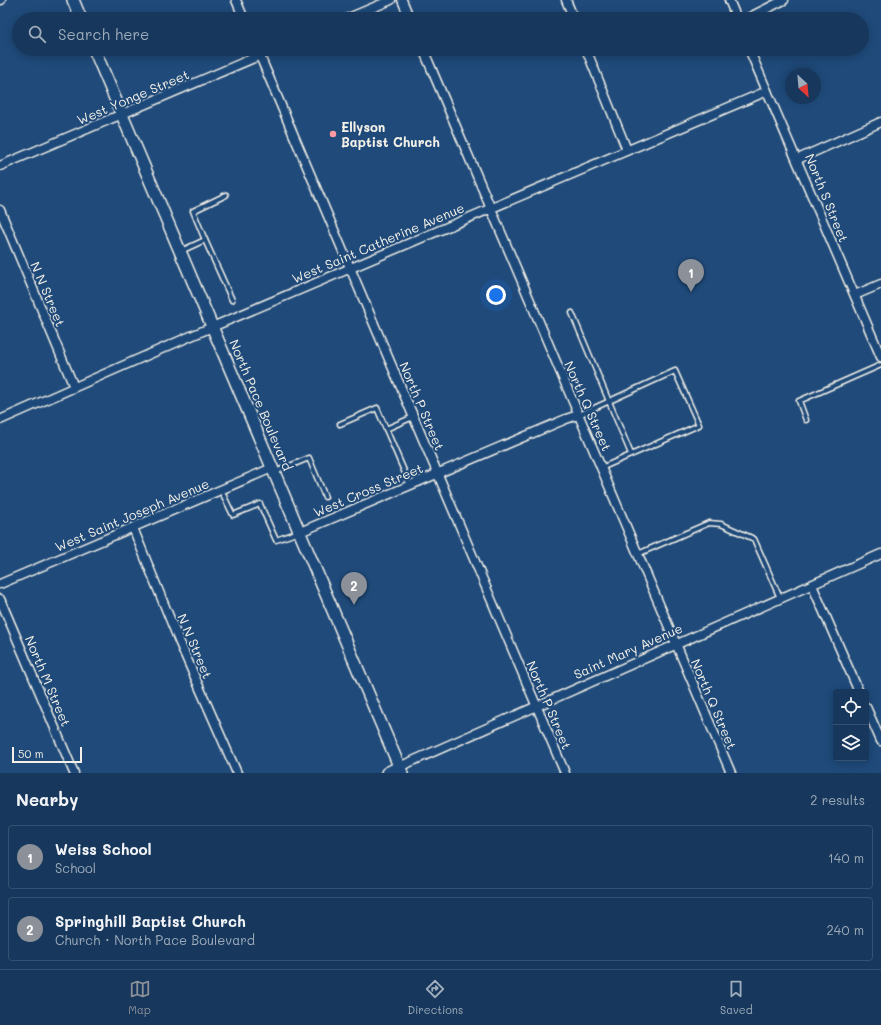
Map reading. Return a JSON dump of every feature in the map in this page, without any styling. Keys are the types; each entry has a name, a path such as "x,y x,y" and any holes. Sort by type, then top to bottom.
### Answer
{"main road":[{"path":"73,0 79,12"},
{"name":"North Pace Boulevard","path":"97,56 401,770"},
{"name":"Saint Mary Avenue","path":"387,773 401,770"}],"street":[{"path":"236,0 241,12"},
{"path":"363,12 391,0"},
{"path":"402,0 407,12"},
{"path":"566,0 571,12"},
{"path":"728,0 733,12"},
{"path":"760,12 784,0"},
{"name":"West Yonge Street","path":"0,166 122,114 249,56"},
{"name":"North P Street","path":"260,56 565,773"},
{"name":"North Q Street","path":"426,56 730,773"},
{"path":"589,56 627,150"},
{"name":"North S Street","path":"752,56 798,159 881,357"},
{"name":"West Saint Catherine Avenue","path":"0,420 350,268 767,91"},
{"path":"798,159 881,122"},
{"name":"N N Street","path":"0,210 74,387"},
{"path":"855,295 881,284"},
{"name":"West Cross Street","path":"300,532 578,415"},
{"name":"West Saint Joseph Avenue","path":"0,584 220,490 273,470"},
{"name":"N N Street","path":"133,528 179,641 237,773"},
{"name":"Saint Mary Avenue","path":"401,770 536,706 881,554"},
{"path":"812,585 859,689"},
{"name":"North M Street","path":"0,599 74,773"},
{"path":"869,714 881,740"}],"lane":[{"path":"226,195 193,210 232,300"},
{"path":"180,251 205,240"},
{"path":"572,313 631,454"},
{"path":"806,420 799,401 881,365"},
{"path":"578,415 675,371 699,425 601,468"},
{"path":"340,424 377,408 410,486"},
{"path":"386,429 413,417"},
{"path":"273,470 308,458 325,497"},
{"path":"220,490 233,515 260,504 276,540 300,532"},
{"path":"638,554 709,523 721,524 754,538 780,599"}],"place":[{"name":"Ellyson Baptist Church","path":"333,134"},
{"name":"Weiss School","path":"691,292"},
{"name":"Springhill Baptist Church","path":"354,605"}]}
